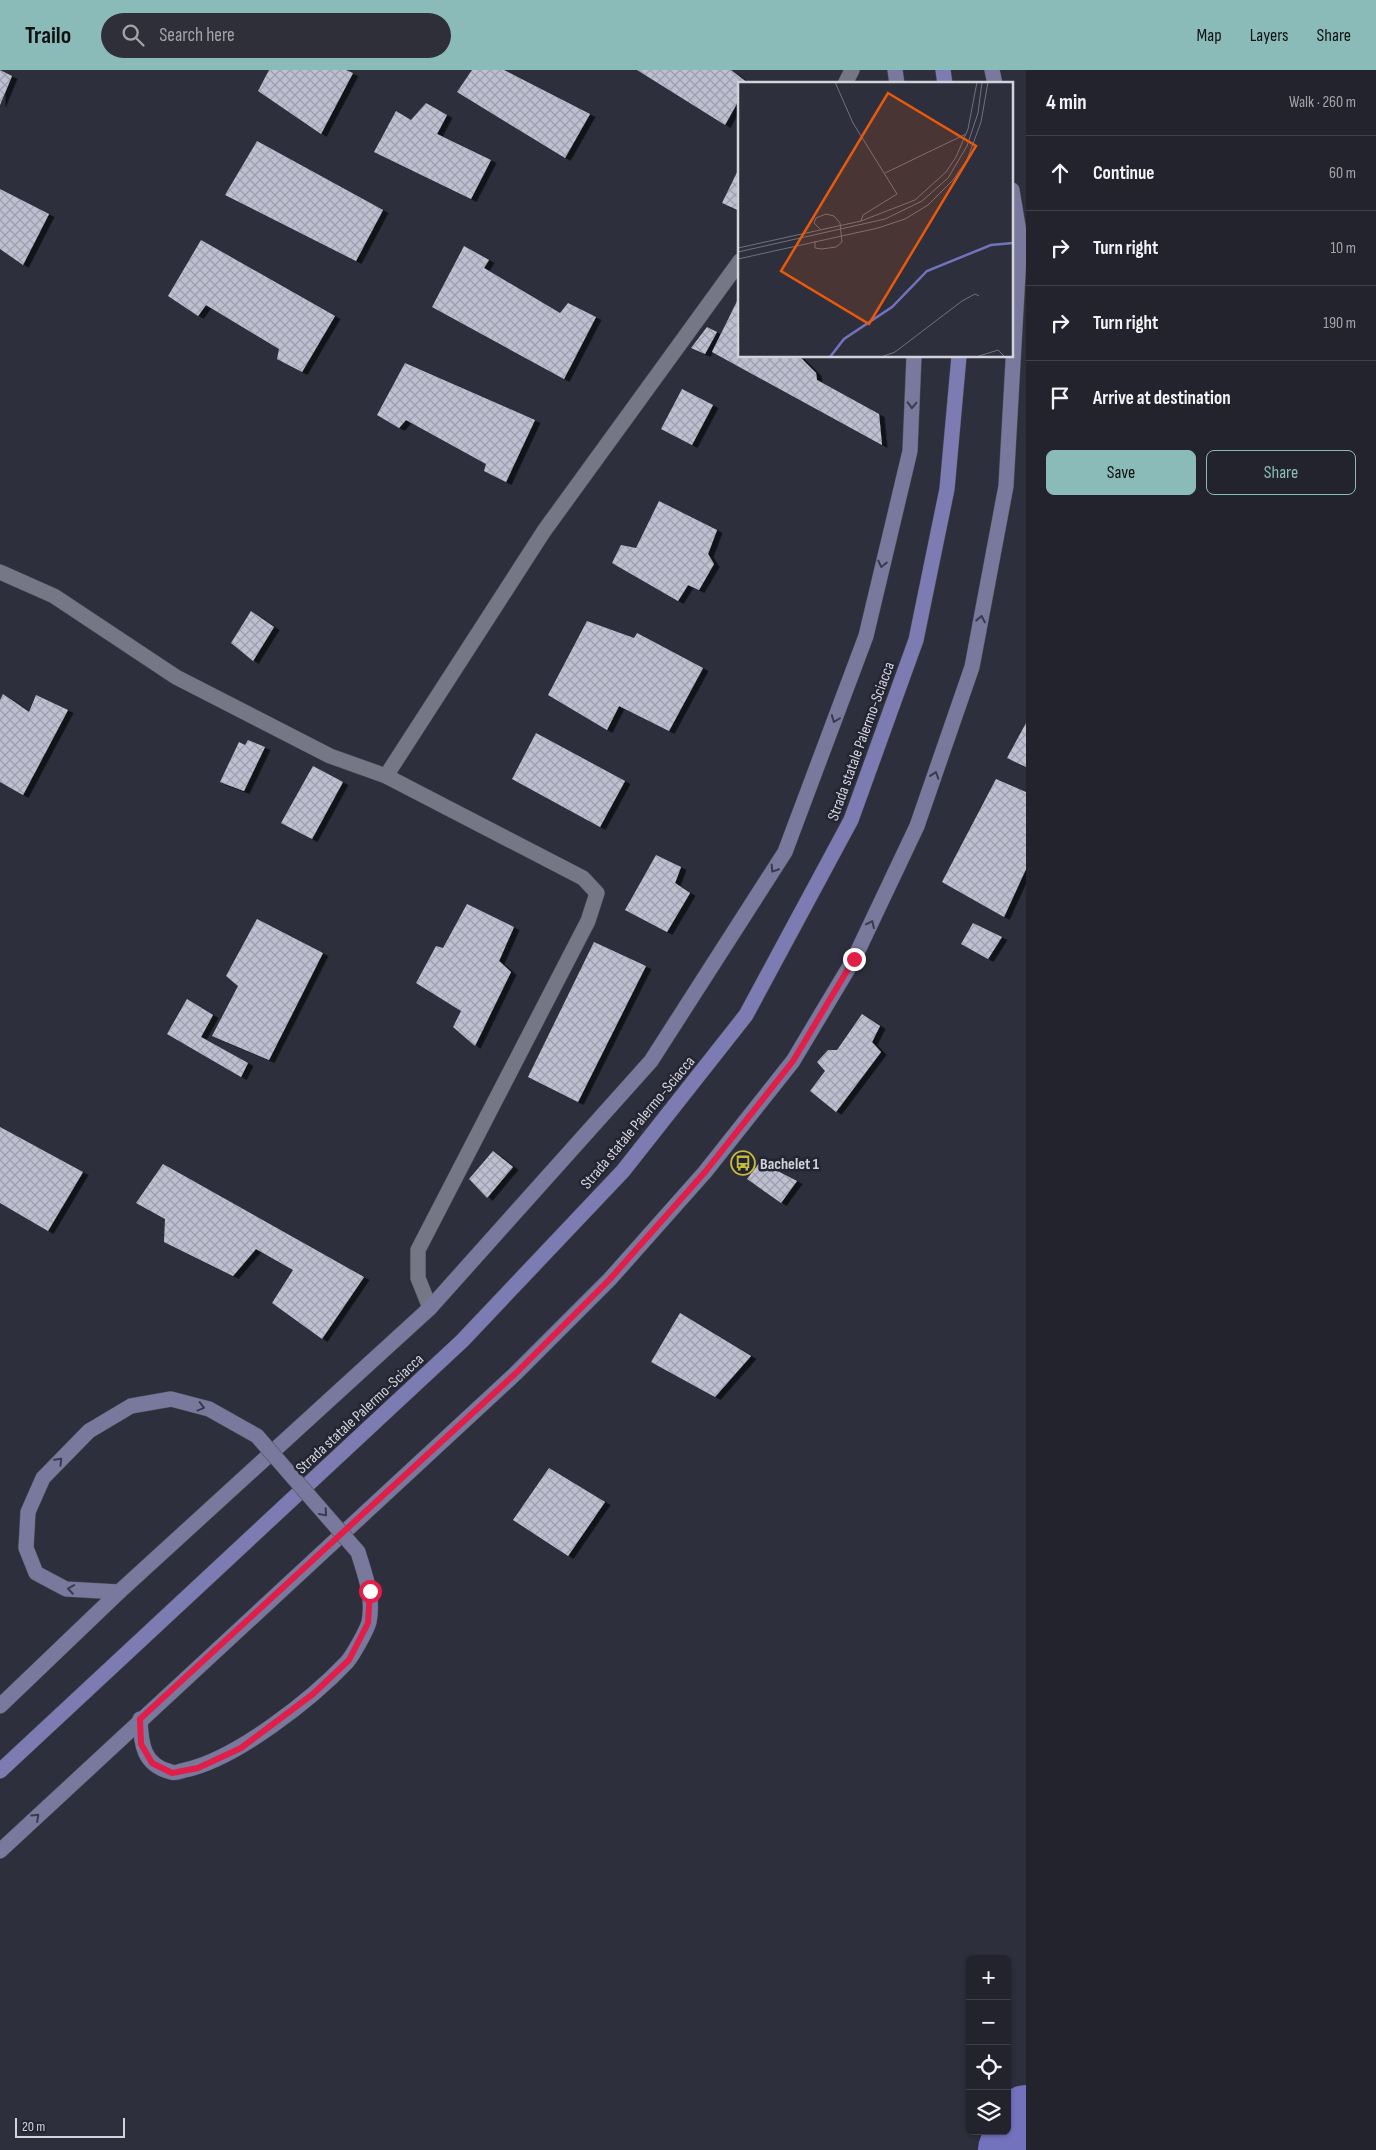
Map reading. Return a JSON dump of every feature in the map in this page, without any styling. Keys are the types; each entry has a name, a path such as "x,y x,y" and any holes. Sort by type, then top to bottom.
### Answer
{"main road":[{"path":"1014,202 1020,238 1014,344"},
{"path":"0,1706 119,1592 430,1308 651,1061 785,852 866,636 910,450 914,358"},
{"name":"Strada statale Palermo-Sciacca","path":"0,1771 462,1341 623,1171 746,1016 851,820 916,640 947,489 959,358"},
{"path":"0,1851 140,1719 515,1374 610,1279 705,1172 793,1061 854,959 917,826 972,667 1006,486 1013,358"},
{"path":"119,1592 66,1589 36,1572 26,1548 28,1512 43,1478 89,1431 131,1406 171,1399 209,1409 258,1436 358,1552 370,1591 368,1623 349,1660 313,1694 241,1748 198,1768 172,1773 152,1763 141,1744 140,1719"}],"street":[{"path":"846,82 852,70"},
{"path":"386,776 544,531 738,264"},
{"path":"0,572 54,596 176,678 330,756 386,776 583,878 597,893 588,921 418,1250 418,1278 430,1308"}],"building":[{"path":"0,70 12,76 0,105"},
{"path":"269,70 346,70 353,73 321,134 258,91"},
{"path":"472,70 504,70 590,114 565,158 457,92"},
{"path":"637,70 731,70 746,82 738,82 738,102 725,125"},
{"path":"426,103 447,115 437,134 491,160 471,199 374,152 396,111 411,120"},
{"path":"257,141 383,210 356,261 225,195"},
{"path":"738,170 738,210 722,203"},
{"path":"0,189 49,214 23,265 0,249"},
{"path":"201,240 335,316 302,372 277,359 279,349 206,305 198,316 168,296"},
{"path":"464,246 489,260 484,268 560,313 568,303 596,317 564,379 432,307"},
{"path":"738,299 738,358 801,358 816,373 817,380 879,414 882,445 712,352"},
{"path":"707,327 717,332 705,354 691,348"},
{"path":"405,363 535,420 506,482 484,471 486,464 406,420 399,428 377,415"},
{"path":"682,389 713,405 692,445 661,429"},
{"path":"659,501 717,530 708,554 714,564 699,590 688,585 678,601 612,563 621,545 636,548"},
{"path":"251,611 274,627 253,661 231,643"},
{"path":"587,621 634,638 637,633 703,668 669,731 619,706 607,730 548,695"},
{"path":"3,694 29,712 36,695 68,710 23,795 0,782 0,700"},
{"path":"1026,723 1026,767 1007,758"},
{"path":"536,733 625,781 600,827 512,779"},
{"path":"248,740 265,747 244,791 220,782 239,742 245,745"},
{"path":"313,766 343,782 312,839 281,823"},
{"path":"996,779 1026,792 1026,869 1004,917 942,882"},
{"path":"656,855 681,867 675,883 690,893 667,932 625,910"},
{"path":"467,904 514,927 499,961 511,972 475,1046 453,1027 461,1011 416,983 436,946 443,948"},
{"path":"257,919 323,953 269,1060 212,1036 238,986 226,976"},
{"path":"973,923 1002,937 988,959 961,944"},
{"path":"594,942 646,966 578,1102 528,1077"},
{"path":"187,999 213,1015 201,1037 248,1063 241,1077 167,1034"},
{"path":"862,1014 880,1026 872,1042 881,1052 836,1112 810,1091 825,1071 817,1062 828,1050 837,1050"},
{"path":"0,1127 83,1172 48,1231 0,1203"},
{"path":"493,1151 513,1167 487,1198 469,1179"},
{"path":"760,1162 797,1181 781,1203 747,1179"},
{"path":"163,1164 364,1277 322,1339 272,1303 293,1270 256,1249 233,1276 164,1242 165,1219 136,1203"},
{"path":"680,1313 751,1356 715,1397 651,1362"},
{"path":"549,1468 605,1502 568,1556 513,1520"}],"waterway":[{"path":"1011,2150 1026,2118"}],"place":[{"name":"Bachelet 1","path":"743,1163"}],"route":[{"path":"370,1591 368,1623 349,1660 313,1694 241,1748 198,1768 172,1773 152,1763 141,1744 140,1719 515,1374 610,1279 705,1172 793,1061 854,959"}]}
